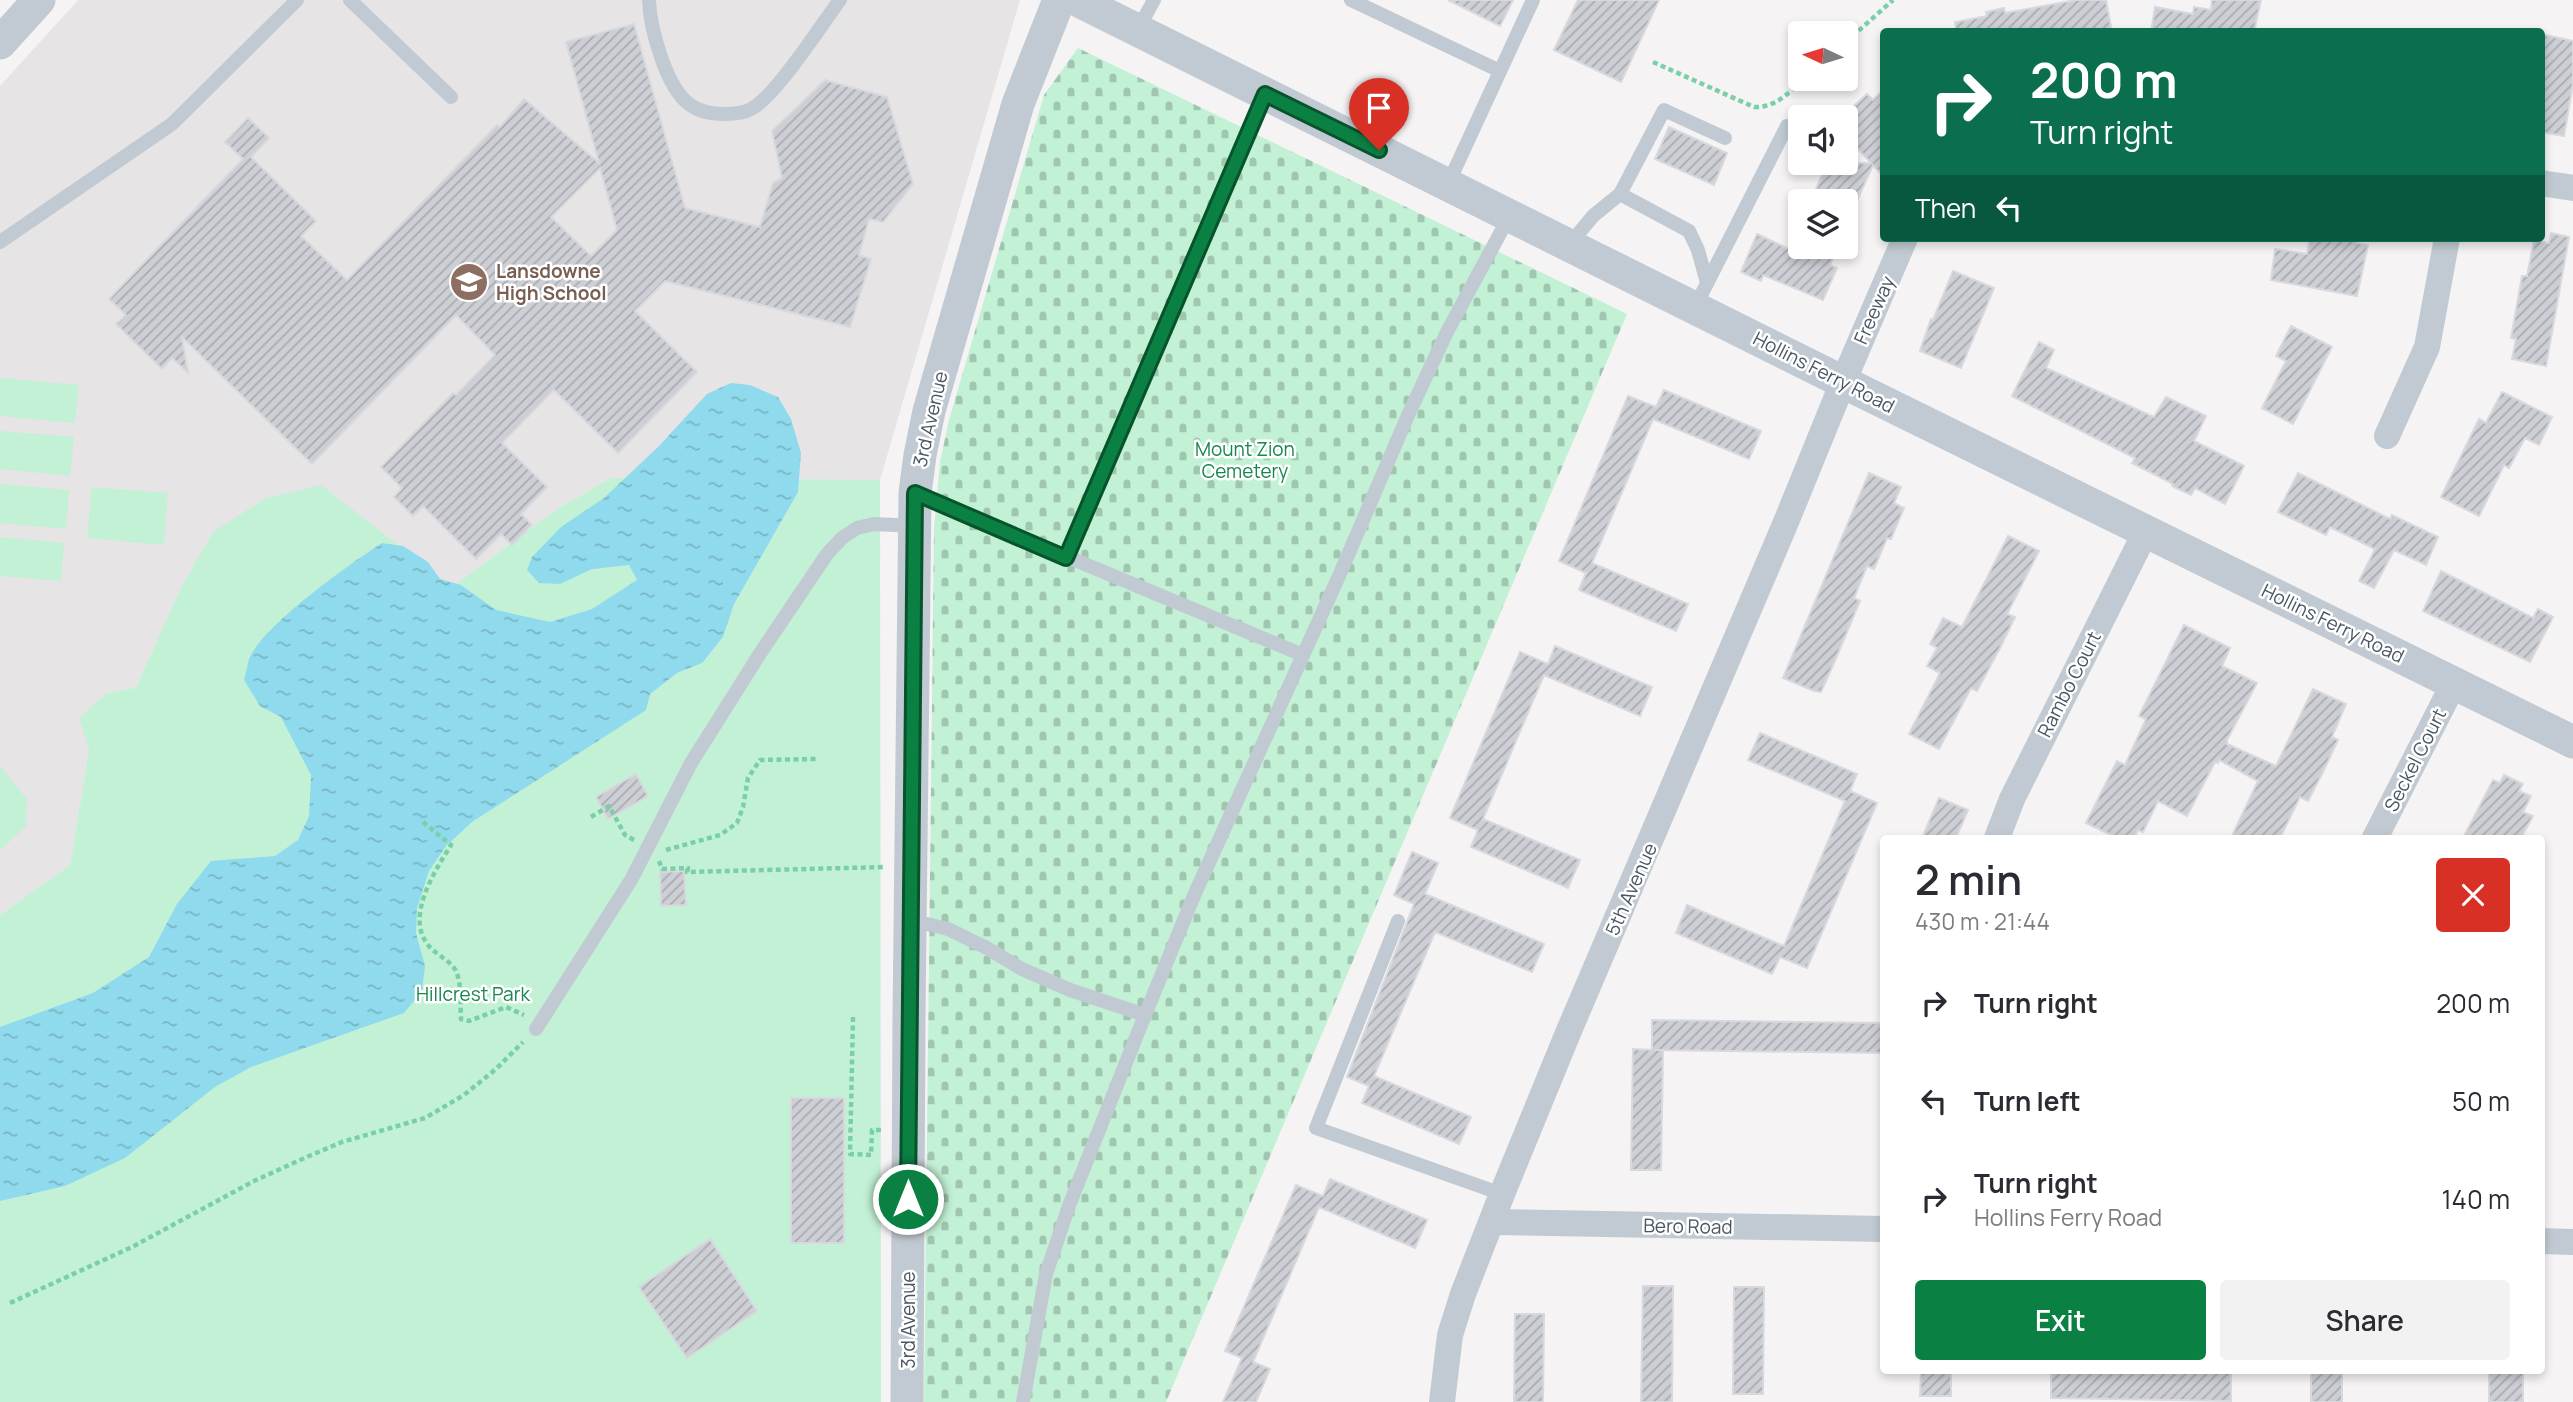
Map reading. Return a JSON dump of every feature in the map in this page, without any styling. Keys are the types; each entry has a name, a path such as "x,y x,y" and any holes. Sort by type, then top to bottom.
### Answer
{"street":[{"path":"0,43 39,0"},
{"name":"3rd Avenue","path":"907,1402 915,493 929,411 1018,104 1042,37 1059,0"},
{"name":"Hollins Ferry Road","path":"1077,0 1569,245 1701,295 1843,382 2573,742"},
{"path":"2545,184 2573,188"},
{"name":"Freeway","path":"1843,382 1903,242"},
{"path":"2387,436 2427,347 2446,242"},
{"name":"5th Avenue","path":"1442,1402 1450,1335 1462,1294 1567,1033 1786,522 1843,382"},
{"name":"Rambo Court","path":"1998,835 2012,799 2146,531"},
{"name":"Seckel Court","path":"2377,835 2454,682"},
{"name":"Bero Road","path":"1492,1222 1880,1229"},
{"path":"2545,1241 2573,1242"}],"lane":[{"path":"0,242 172,124 297,0"},
{"path":"350,0 451,97"},
{"path":"649,0 656,38 674,87 687,103 698,109 724,114 752,109 773,90 840,0"},
{"path":"1137,31 1154,0"},
{"path":"1352,0 1500,71"},
{"path":"1448,184 1533,0"},
{"path":"1066,558 1265,94"},
{"path":"1569,245 1593,216 1620,194 1664,110 1725,138"},
{"path":"1701,295 1787,126"},
{"path":"1620,194 1689,231 1698,250 1701,295"},
{"path":"1023,1402 1046,1274 1070,1203 1145,1015 1196,891 1414,401 1510,215"},
{"path":"915,493 1303,655"},
{"path":"538,1027 652,851 691,763 827,554 842,538 857,528 874,524 915,526"},
{"path":"911,920 948,929 985,947 1022,970 1070,990 1145,1015"},
{"path":"1398,921 1316,1128 1502,1194"}],"path":[{"path":"1858,32 1893,0"},
{"path":"1653,62 1754,107 1766,108 1790,91"},
{"path":"652,851 720,835 737,823 748,778 760,760 817,759"},
{"path":"591,817 609,806 625,835 652,851 662,869 688,868 687,872 888,867"},
{"path":"10,1303 107,1259 254,1181 342,1142 425,1118 464,1095 496,1069 538,1027 517,1011 506,1007 469,1021 461,1019 455,969 429,946 423,936 420,920 433,874 451,845 423,822"},
{"path":"853,1017 850,1154 872,1155 872,1130 884,1130"}],"shaded area":[{"name":"Lansdowne High School","path":"78,0 1020,0 880,480 611,478 557,509 452,587 213,532 181,587 136,689 107,693 89,750 70,865 0,915 0,86"}],"green space":[{"name":"Mount Zion Cemetery","path":"1078,48 1627,314 1166,1402 924,1402 934,528 940,462 949,420 1044,95"},
{"path":"0,378 79,385 75,423 0,416"},
{"path":"0,431 74,437 70,476 0,469"},
{"name":"Hillcrest Park","path":"611,478 880,480 881,1402 0,1402 0,915 70,865 89,750 79,718 107,693 136,688 181,587 213,532 266,498 321,485 452,587 557,509"},
{"path":"0,484 69,490 66,529 0,523"},
{"path":"92,487 168,493 164,545 87,538"},
{"path":"0,537 64,543 61,581 0,576"},
{"path":"0,766 27,799 26,826 0,850"}],"water":[{"path":"731,383 750,385 778,397 791,419 801,453 798,492 734,604 723,637 702,663 677,673 650,694 646,710 472,822 446,846 429,871 417,908 416,933 425,966 422,991 404,1013 251,1067 215,1087 125,1158 65,1186 0,1201 0,1027 93,993 149,957 177,904 211,861 275,856 298,840 309,816 311,775 281,717 260,706 244,680 249,659 257,645 309,596 382,543 403,546 428,562 440,579 461,585 496,610 550,622 592,609 637,580 629,565 592,569 560,584 539,583 527,570 532,557 561,527 604,498 658,447 707,394"}],"building":[{"path":"1448,0 1513,0 1500,26"},
{"path":"1578,0 1659,0 1621,82 1554,50"},
{"path":"2076,0 2106,0 2111,28 1956,28 1955,22 1987,16 1986,12 2004,8 2005,13"},
{"path":"2212,0 2261,0 2255,28 2152,28 2155,7 2193,14 2194,7 2211,10"},
{"path":"634,24 685,208 760,227 773,183 782,178 772,131 825,80 887,97 913,184 883,222 869,219 859,255 871,259 850,327 665,281 635,311 697,372 618,453 554,390 502,443 547,487 521,514 532,525 512,545 501,534 476,559 423,506 413,516 394,497 402,488 381,467 453,393 456,395 495,355 456,315 312,464 182,337 188,373 172,358 162,369 116,324 126,315 109,299 243,159 225,142 248,118 269,138 251,157 316,221 301,236 347,280 497,125 500,127 524,99 599,163 566,42","holes":["600,168 617,230 591,256 551,217"]},
{"path":"2545,35 2573,41 2573,84 2564,136 2545,133"},
{"path":"1880,93 1880,173 1873,165 1858,199 1858,189 1816,189 1822,175 1858,175 1858,163 1871,163 1858,149 1858,105 1855,105 1867,94 1873,100"},
{"path":"1669,127 1727,153 1714,185 1655,159"},
{"path":"2551,233 2569,237 2546,366 2512,359 2516,339 2511,338 2522,276 2527,276 2534,242 2549,243"},
{"path":"1757,234 1788,249 1788,259 1833,259 1830,265 1837,268 1823,300 1763,275 1761,281 1741,272"},
{"path":"2309,242 2357,242 2368,245 2357,296 2271,280 2275,249 2307,254"},
{"path":"1953,271 1994,288 1961,368 1920,351"},
{"path":"2291,326 2332,347 2293,424 2262,408 2286,361 2276,356"},
{"path":"2039,342 2054,350 2046,368 2154,417 2166,397 2206,416 2194,441 2244,466 2225,504 2195,488 2191,495 2172,486 2173,484 2132,463 2135,458 2012,396"},
{"path":"1664,390 1761,431 1749,459 1653,419 1592,563 1688,604 1676,631 1579,590 1586,573 1559,561 1628,396 1656,407"},
{"path":"2502,392 2552,417 2539,445 2525,438 2509,468 2504,465 2479,516 2441,497 2479,419 2486,423"},
{"path":"1869,473 1901,487 1894,503 1904,508 1874,569 1867,566 1854,598 1860,601 1834,663 1821,692 1814,691 1783,678"},
{"path":"2298,473 2390,519 2392,515 2438,537 2426,565 2394,550 2374,588 2359,581 2375,549 2330,527 2326,535 2278,512"},
{"path":"2008,536 2039,551 2007,614 2015,617 2000,648 1977,691 1971,688 1939,749 1909,734 1940,673 1927,666 1937,648 1930,644 1943,618 1962,627"},
{"path":"2441,571 2533,618 2538,609 2553,617 2530,662 2423,611"},
{"path":"2184,625 2230,648 2222,666 2257,683 2227,744 2276,766 2313,689 2346,704 2332,737 2338,740 2324,770 2308,801 2300,797 2281,835 2232,835 2258,781 2219,760 2218,763 2215,762 2187,816 2158,801 2143,832 2138,830 2136,835 2111,835 2086,823 2117,761 2125,765 2146,719 2139,716"},
{"path":"1555,646 1652,687 1640,716 1544,675 1483,819 1580,860 1568,888 1471,847 1478,830 1450,818 1520,652 1548,664"},
{"path":"1760,733 1857,774 1850,791 1877,803 1807,968 1780,957 1772,974 1676,933 1687,905 1784,946 1845,801 1748,760"},
{"path":"636,774 648,796 608,819 596,797"},
{"path":"2504,775 2523,784 2519,791 2531,796 2523,812 2533,816 2523,835 2465,835 2493,780 2500,783"},
{"path":"1939,798 1968,810 1957,835 1923,835"},
{"path":"1412,852 1438,863 1425,894 1544,944 1532,972 1435,932 1374,1076 1471,1117 1459,1144 1362,1103 1369,1086 1347,1077 1414,904 1394,895"},
{"path":"684,871 686,905 661,906 660,872"},
{"path":"1652,1020 1880,1023 1880,1053 1663,1050 1661,1170 1631,1170 1633,1049 1652,1050"},
{"path":"791,1098 844,1098 844,1243 791,1243"},
{"path":"1330,1179 1427,1220 1415,1248 1319,1207 1253,1362 1270,1369 1256,1402 1223,1402 1242,1358 1225,1351 1296,1185 1323,1196"},
{"path":"710,1239 757,1311 687,1358 639,1287"},
{"path":"1643,1286 1673,1286 1672,1402 1641,1402"},
{"path":"1734,1287 1764,1287 1763,1394 1733,1394"},
{"path":"1515,1314 1544,1314 1543,1402 1514,1402"},
{"path":"1921,1374 1951,1374 1951,1396 1920,1396"},
{"path":"2051,1374 2231,1374 2231,1401 2051,1398"},
{"path":"2311,1374 2342,1374 2342,1402 2311,1402"},
{"path":"2489,1374 2523,1374 2523,1402 2489,1402"}],"place":[{"name":"Lansdowne High School","path":"469,282"}],"route":[{"path":"908,1199 915,493 1066,558 1265,94 1379,150"}]}
